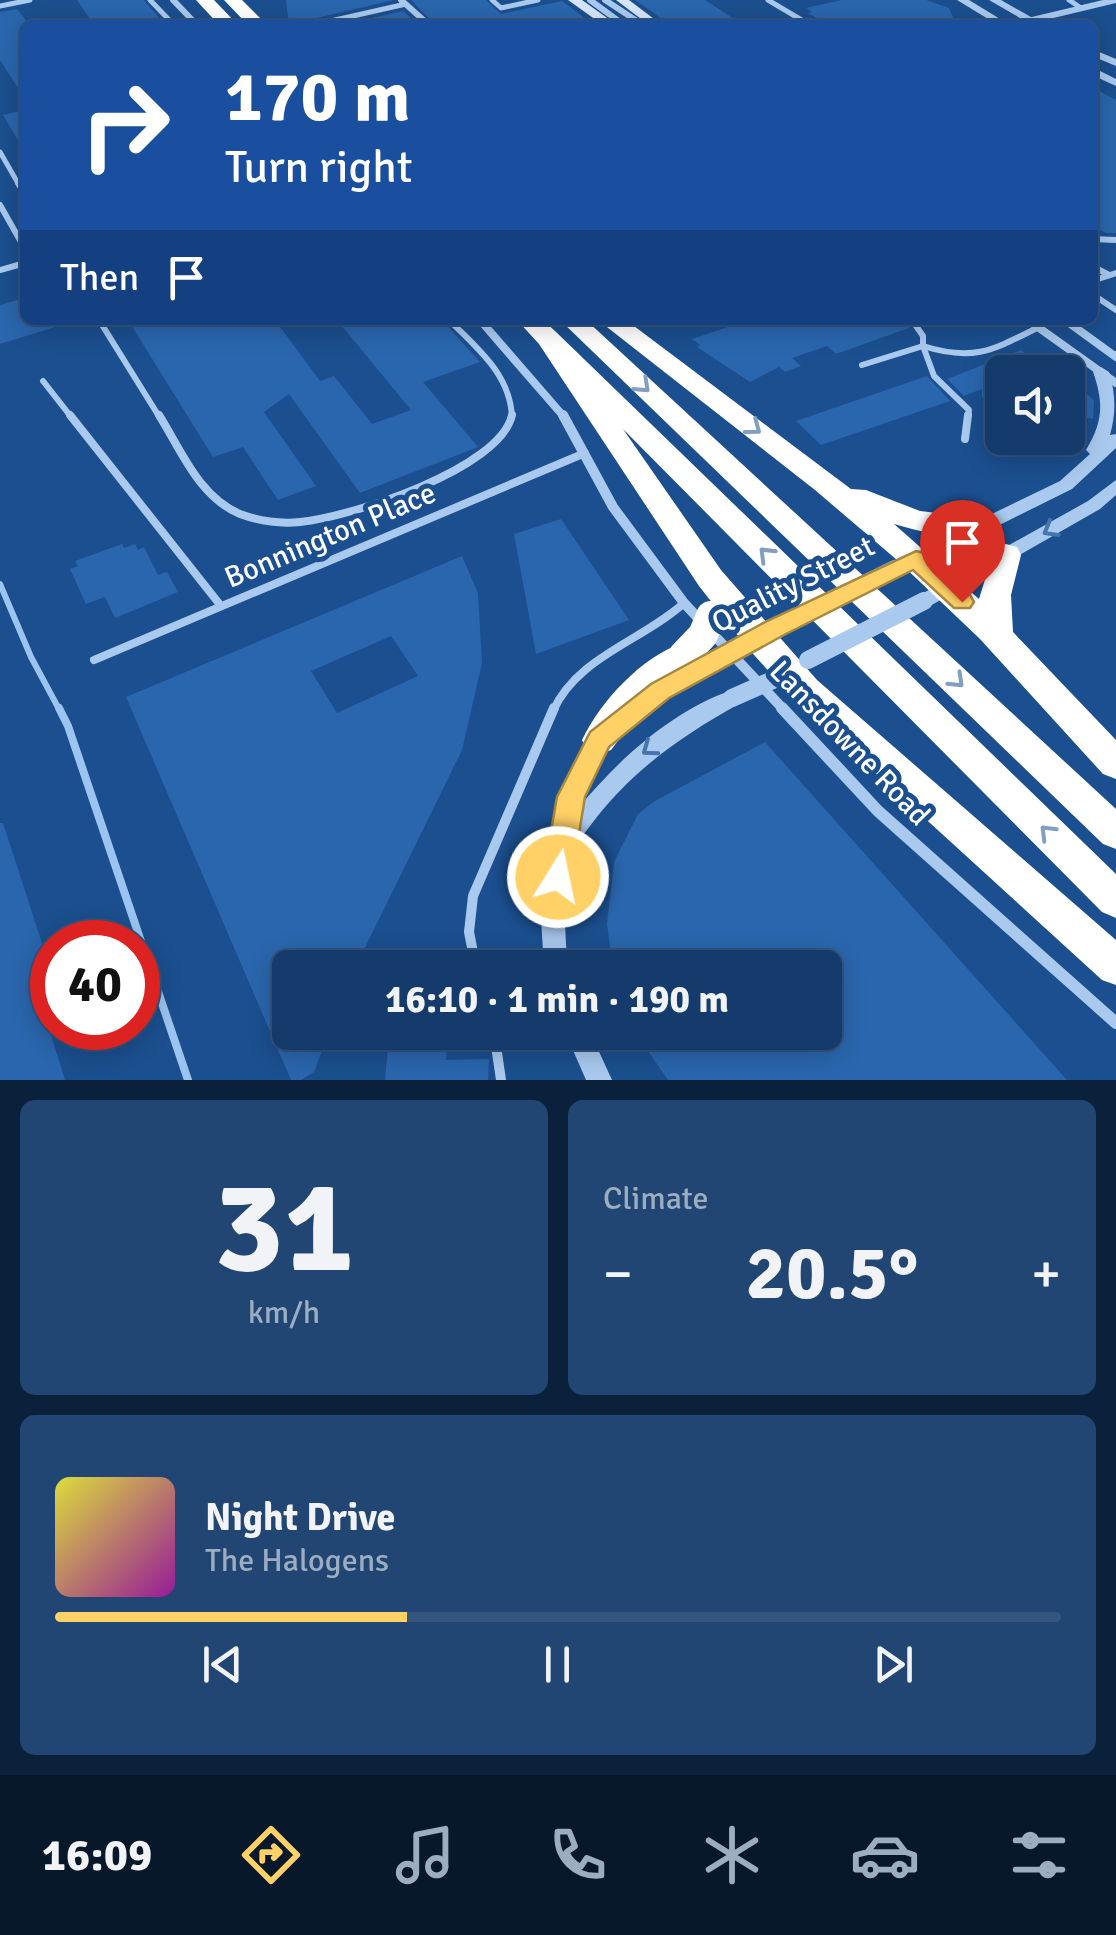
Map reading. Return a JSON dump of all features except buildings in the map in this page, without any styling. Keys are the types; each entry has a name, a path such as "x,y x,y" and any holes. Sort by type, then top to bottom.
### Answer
{"highway":[{"path":"204,0 224,20"},
{"path":"232,0 253,20"},
{"path":"617,325 826,483 936,595 996,635 1116,764"},
{"path":"549,326 710,578 759,637 790,670 1116,966"},
{"path":"549,326 1116,833"},
{"path":"549,326 1116,900"},
{"path":"826,483 917,524 987,526"},
{"path":"996,635 995,595 1006,555"},
{"path":"599,740 639,688 693,660 702,636 698,609 710,578"}],"main road":[{"path":"574,0 604,20"},
{"path":"622,0 649,20"}],"street":[{"path":"172,0 192,20"},
{"path":"590,0 617,20"},
{"path":"605,0 635,20"},
{"path":"962,0 999,20"},
{"path":"994,0 1031,20"},
{"path":"1042,20 1116,0"},
{"path":"403,2 423,20"},
{"name":"Lansdowne Road","path":"485,325 560,407 636,543 878,811 1116,1023"},
{"path":"1035,325 1116,383"},
{"path":"1072,325 1115,356"},
{"path":"1078,476 1110,424 1112,408 1101,372"},
{"name":"Quality Street","path":"693,660 759,637 987,526 1078,476 1116,439"},
{"path":"565,844 602,790 643,752 732,698 936,595 1094,505 1116,486"},
{"path":"555,950 552,918 571,797 599,740"},
{"path":"585,1050 599,1080"}],"lane":[{"path":"0,6 30,0"},
{"path":"150,0 169,20"},
{"path":"492,0 501,8 538,0"},
{"path":"768,0 800,19"},
{"path":"1069,0 1081,8"},
{"path":"333,20 403,2"},
{"path":"796,20 800,19"},
{"path":"0,152 20,186"},
{"path":"0,205 20,240"},
{"path":"1104,302 1116,296"},
{"path":"1098,298 1116,310"},
{"path":"102,325 209,494 225,508 257,520 300,522 344,514 469,462 489,451 505,434 513,416 498,372 454,325"},
{"path":"915,325 923,336 934,376 969,410 965,439"},
{"path":"862,365 924,346 966,358 982,355 1039,328"},
{"path":"43,381 220,606"},
{"name":"Bonnington Place","path":"94,660 584,453"},
{"path":"472,950 469,932 473,896 558,700 594,659 698,609"},
{"path":"497,1050 501,1080"}],"waterway":[{"path":"0,584 31,657 60,711"},
{"path":"59,708 188,1080"}],"route":[{"path":"558,877 571,797 599,740 660,691 775,628 916,559 962,602"}]}
